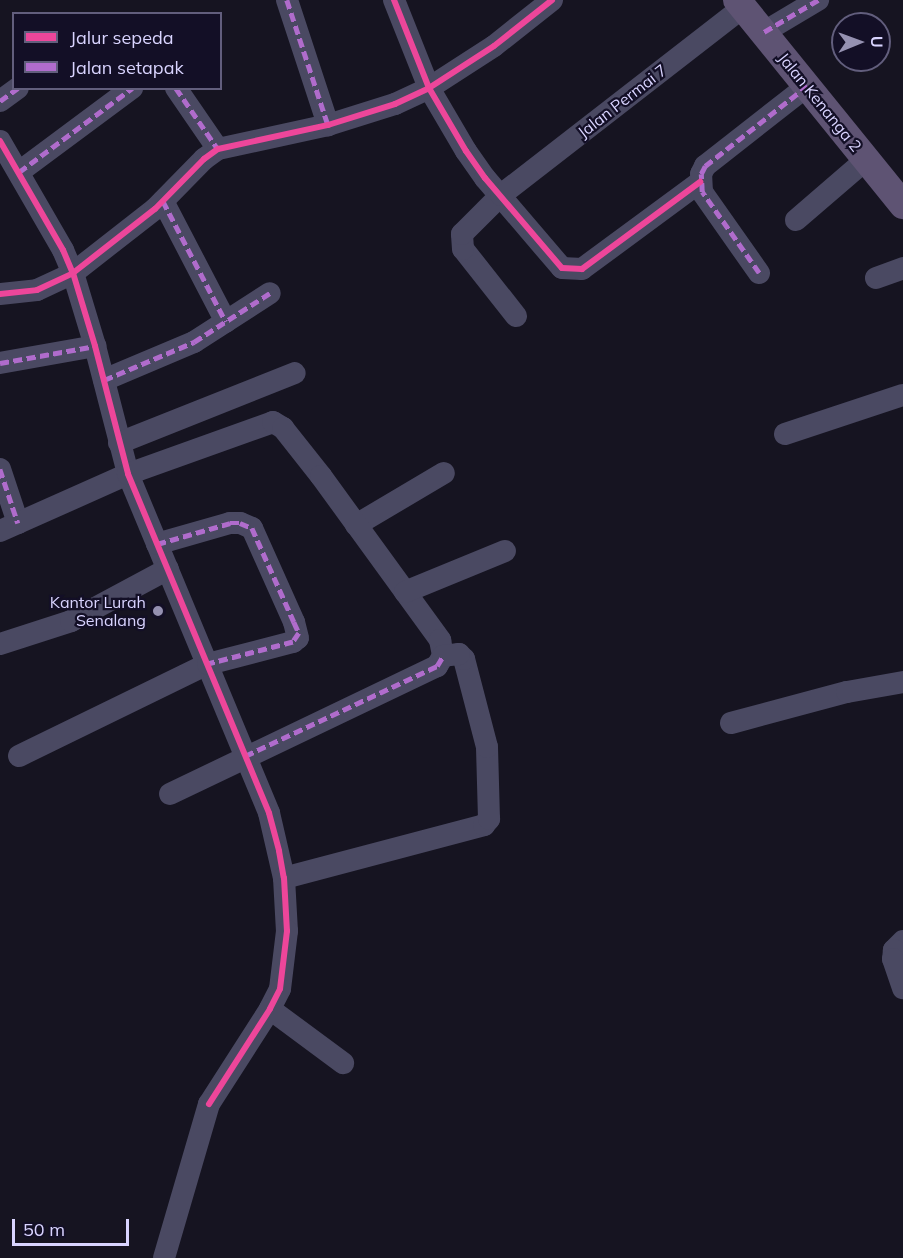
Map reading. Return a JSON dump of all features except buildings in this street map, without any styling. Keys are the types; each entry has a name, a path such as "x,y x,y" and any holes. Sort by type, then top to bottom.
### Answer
{"main road":[{"name":"Jalan Kenanga 2","path":"740,4 903,204"}],"street":[{"path":"287,0 328,125"},
{"path":"394,0 429,88 472,160 562,268 582,269 700,182"},
{"path":"0,294 37,290 73,273 163,201 204,159 218,149 328,125 395,104 429,88 494,46 552,0"},
{"path":"764,32 818,0"},
{"name":"Jalan Permai 7","path":"516,316 463,249 462,234 501,195 740,4"},
{"path":"759,273 702,192 700,182 705,166 807,86"},
{"path":"0,101 15,90"},
{"path":"19,172 129,90"},
{"path":"177,90 218,149"},
{"path":"0,141 63,250 73,273 95,346 128,474 269,813 284,878 287,931 285,967 280,989 270,1009 208,1104 164,1258"},
{"path":"796,220 867,159"},
{"path":"163,201 226,321"},
{"path":"876,278 903,268"},
{"path":"104,380 187,346 270,292"},
{"path":"0,363 95,346"},
{"path":"119,443 296,373"},
{"path":"785,434 903,395"},
{"path":"0,469 9,527 128,474 273,422 284,428 440,640 443,656 438,666 245,756 170,794"},
{"path":"356,525 444,473"},
{"path":"19,756 208,664 293,642 299,633 252,528 240,522 230,523 157,544"},
{"path":"405,592 505,551"},
{"path":"0,644 71,621 168,569"},
{"path":"284,878 484,825 489,819 488,747 464,658 459,654 443,656"},
{"path":"731,723 847,692 903,682"},
{"path":"903,941 894,950 893,959 903,988"},
{"path":"270,1009 343,1063"}],"marked path":[{"path":"287,0 328,125"},
{"path":"764,32 818,0"},
{"path":"759,273 702,192 701,174 705,166 807,86"},
{"path":"0,101 15,90"},
{"path":"19,172 129,90"},
{"path":"177,90 218,149"},
{"path":"163,201 226,322"},
{"path":"104,380 194,342 270,293"},
{"path":"0,363 95,346"},
{"path":"0,469 18,523"},
{"path":"157,544 230,523 240,523 252,528 299,633 293,642 208,664"},
{"path":"245,756 437,666 443,656"}],"cycle path":[{"path":"394,0 429,88 466,151 485,178 562,268 582,269 700,182"},
{"path":"0,294 37,290 73,273 155,209 204,159 218,149 328,125 395,104 429,88 494,46 552,0"},
{"path":"0,141 63,250 73,273 95,346 128,474 269,813 279,851 284,878 287,931 280,989 270,1009 209,1104"}],"place":[{"name":"Kantor Lurah Senalang","path":"158,611"}]}
